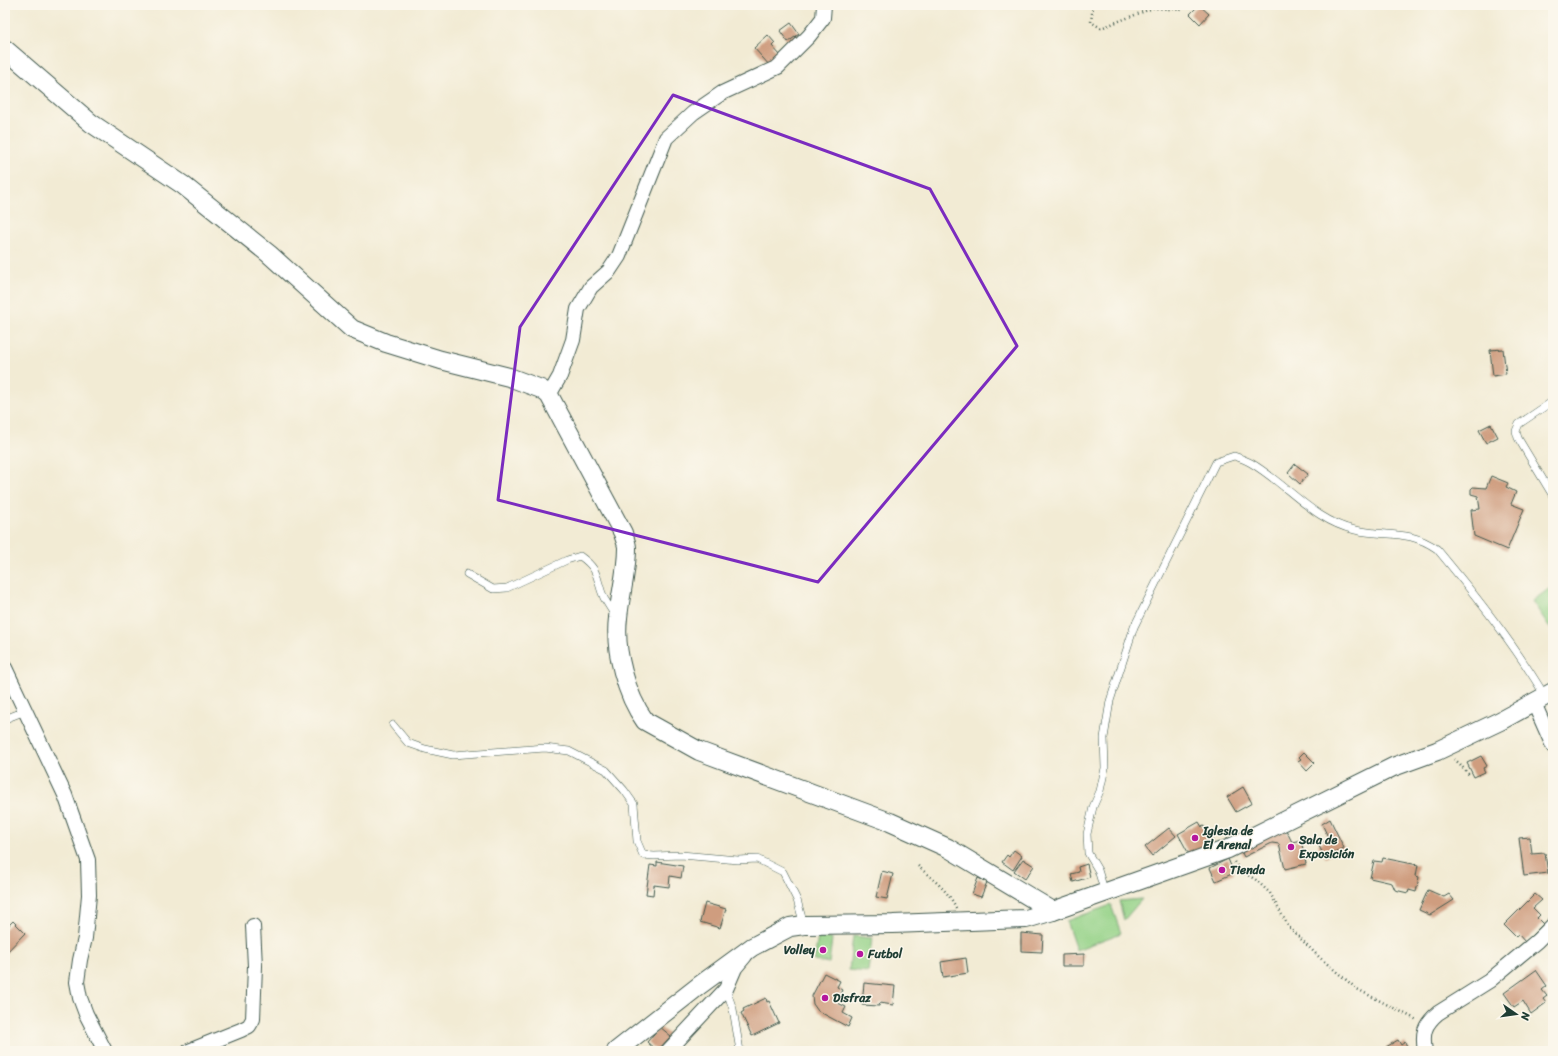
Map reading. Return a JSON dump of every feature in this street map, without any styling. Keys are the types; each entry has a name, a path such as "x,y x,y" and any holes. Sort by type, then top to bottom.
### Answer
{"street":[{"path":"549,394 560,376 573,340 578,309 591,288 609,271 619,256 666,138 693,113 722,93 778,67 809,36 823,18 824,5"},
{"path":"5,49 91,123 183,185 269,254 352,329 406,350 509,377 541,389 549,394 623,533 627,547 618,620 618,647 624,675 640,713 646,721 700,751 890,822 948,848 1053,911"},
{"path":"5,668 65,795 88,860 89,895 85,938 77,982 80,998 86,1014 105,1051"},
{"path":"616,1051 700,985 752,947 790,927 804,925 1026,919 1053,911 1228,849 1393,767 1437,751 1500,721 1544,697 1553,746"},
{"path":"1425,1051 1424,1032 1427,1024 1438,1013 1489,981 1537,941 1553,925"},
{"path":"189,1051 241,1030 249,1026 253,1019 255,966 253,926"},
{"path":"668,1051 726,989 735,968 752,947"}],"lane":[{"path":"1553,401 1519,424 1516,432 1518,438 1553,496"},
{"path":"1105,893 1098,870 1088,853 1087,834 1093,807 1100,790 1105,768 1104,738 1110,700 1134,627 1216,462 1234,456 1252,464 1328,521 1355,530 1415,537 1427,542 1437,549 1502,631 1527,666 1544,697"},
{"path":"467,574 493,589 507,588 567,560 580,556 597,572 604,597 618,620"},
{"path":"5,719 25,711"},
{"path":"393,725 408,742 425,749 453,755 545,748 568,751 606,770 624,790 634,804 637,841 643,855 680,855 738,860 757,859 783,872 797,900 804,925"},
{"path":"726,989 733,1009 740,1051"}],"path":[{"path":"1093,5 1090,22 1101,28 1153,8 1182,10"},
{"path":"1437,751 1450,756 1460,764 1470,776"},
{"path":"1228,849 1234,863 1240,870 1256,880 1270,893 1288,926 1319,957 1357,989 1402,1014 1427,1024"},
{"path":"918,866 940,886 954,902 962,921"}],"highlighted area":[{"path":"673,95 930,189 1017,346 818,582 498,500 520,327"}],"green space":[{"path":"1553,586 1553,632 1532,601"},
{"path":"1142,899 1124,920 1119,901"},
{"path":"1111,905 1121,933 1076,950 1066,921"},
{"name":"Futbol","path":"853,936 872,938 868,972 849,970"},
{"name":"Volley","path":"818,937 832,939 829,963 814,961"}],"building":[{"path":"1199,5 1209,14 1200,24 1190,14"},
{"path":"791,23 799,34 788,42 780,31"},
{"path":"768,35 775,43 772,46 781,56 770,66 754,48"},
{"path":"1503,349 1506,374 1493,376 1490,350"},
{"path":"1491,424 1498,437 1486,443 1479,430"},
{"path":"1295,464 1308,474 1300,484 1288,473"},
{"path":"1491,476 1508,483 1506,487 1516,492 1511,504 1524,509 1507,550 1474,536 1471,510 1480,509 1478,496 1471,494 1471,489 1473,487 1486,488"},
{"path":"1304,752 1315,763 1307,771 1298,761 1301,759 1299,757"},
{"path":"1481,756 1487,766 1483,768 1485,772 1474,777 1467,763"},
{"path":"1243,787 1252,803 1236,812 1227,797"},
{"path":"1330,819 1344,848 1325,858 1318,844 1329,839 1322,824"},
{"name":"Iglesia de El Arenal","path":"1199,822 1202,827 1204,826 1213,842 1190,856 1178,834"},
{"name":"Sala de Exposición","path":"1284,826 1292,842 1301,840 1306,864 1285,869 1279,844 1272,843 1244,857 1240,849"},
{"path":"1169,828 1176,836 1152,856 1145,847"},
{"path":"1530,837 1532,854 1545,853 1548,873 1524,876 1519,838"},
{"path":"1014,850 1022,856 1013,870 1002,862 1007,855 1009,857"},
{"path":"1383,858 1418,865 1416,876 1419,877 1416,892 1409,890 1408,893 1395,890 1392,883 1370,878 1374,861 1382,862"},
{"path":"1023,859 1034,866 1025,879 1014,871"},
{"name":"Tienda","path":"1228,859 1234,873 1216,881 1210,868"},
{"path":"657,862 683,866 681,878 670,876 669,887 654,885 653,895 646,894 650,865 657,866"},
{"path":"1087,864 1090,877 1073,882 1071,874 1079,872 1078,867"},
{"path":"882,871 893,874 887,899 876,897"},
{"path":"978,878 987,882 981,897 972,894"},
{"path":"1428,890 1444,897 1449,894 1454,900 1430,915 1419,910"},
{"path":"1535,894 1542,900 1533,908 1540,915 1537,918 1543,924 1525,942 1518,934 1516,937 1504,925"},
{"path":"705,903 726,909 720,928 700,922"},
{"path":"13,921 25,933 5,954 5,929"},
{"path":"1021,933 1043,935 1042,952 1021,951"},
{"path":"1084,954 1084,966 1062,966 1062,955"},
{"path":"966,958 968,973 943,977 941,962"},
{"path":"1536,970 1547,986 1542,990 1547,996 1543,999 1546,1003 1531,1014 1523,1001 1514,1007 1504,993"},
{"name":"Disfraz","path":"824,973 840,981 837,987 842,990 836,1002 846,1007 843,1013 852,1018 848,1027 818,1011 813,1004 812,996"},
{"path":"864,983 895,986 893,1005 880,1003 879,1006 862,1005"},
{"path":"766,998 767,1002 769,1001 779,1023 752,1036 741,1013 744,1011 743,1009"},
{"path":"660,1027 671,1036 657,1051 647,1042"},
{"path":"1398,1040 1401,1045 1405,1042 1409,1051 1388,1051 1386,1047"}],"place":[{"name":"Iglesia de El Arenal","path":"1195,838"},
{"name":"Sala de Exposición","path":"1291,847"},
{"name":"Tienda","path":"1222,870"},
{"name":"Volley","path":"823,950"},
{"name":"Futbol","path":"860,954"},
{"name":"Disfraz","path":"825,998"}]}
